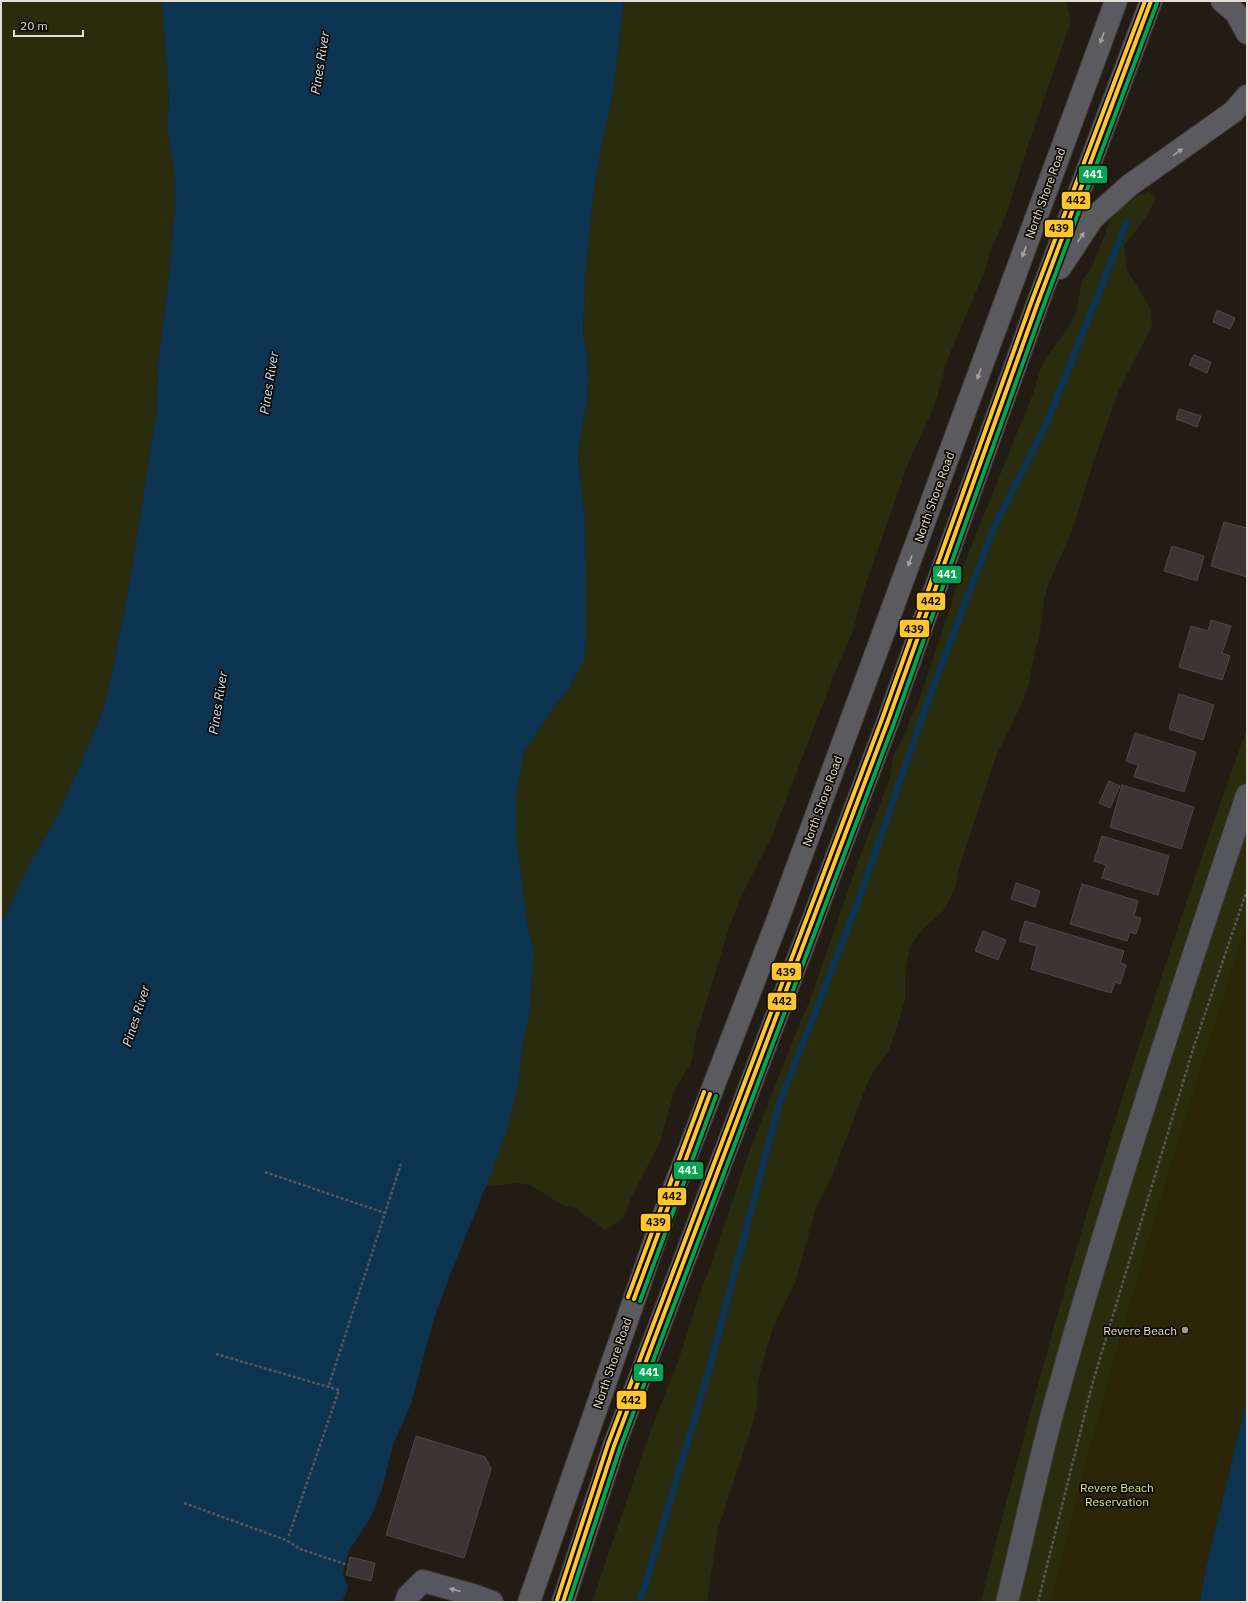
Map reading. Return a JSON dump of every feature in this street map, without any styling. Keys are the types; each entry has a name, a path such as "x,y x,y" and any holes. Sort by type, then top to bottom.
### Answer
{"highway":[{"name":"North Shore Road","path":"529,1602 663,1217 784,904 1116,1"},
{"path":"563,1602 614,1446 888,721 1037,305 1151,1"},
{"path":"1222,1 1236,14 1247,33"},
{"path":"1037,305 1093,218 1130,185 1233,112 1247,96"}],"main road":[{"path":"1007,1602 1056,1398 1167,1030 1247,795"}],"lane":[{"path":"406,1602 408,1596 423,1581 474,1595 492,1602"}],"path":[{"path":"1038,1602 1092,1385 1194,1046 1247,890"},
{"path":"329,1385 401,1164"},
{"path":"265,1172 385,1213"},
{"path":"216,1354 338,1390 288,1538"},
{"path":"184,1503 286,1540 300,1549 348,1565"}],"green space":[{"path":"1,1 162,1 169,98 167,125 174,170 175,205 169,277 158,365 157,409 127,598 107,696 97,725 59,813 32,859 1,923"},
{"path":"624,1 1066,1 1071,21 1027,148 1007,212 990,253 984,273 948,358 934,407 909,461 863,592 853,631 836,670 772,836 740,899 729,928 696,1036 691,1063 675,1089 660,1142 630,1200 624,1218 605,1230 574,1207 564,1206 530,1185 515,1183 485,1187 506,1133 518,1085 523,1041 529,1017 533,947 528,927 516,837 516,796 520,766 524,752 553,708 568,690 584,661 586,642 585,519 578,461 580,437 587,402 588,379 587,354 583,336 585,279 594,189 604,132 612,100"},
{"path":"1149,191 1156,198 1146,217 1124,246 1127,270 1151,309 1152,326 1119,390 1094,460 1072,531 1049,583 1044,600 1039,638 1028,686 1023,701 996,756 959,868 955,889 943,911 922,930 910,947 905,972 905,999 888,1053 869,1079 832,1176 816,1208 795,1283 774,1325 758,1381 757,1404 751,1429 718,1529 707,1602 592,1602 650,1432 679,1359 699,1296 749,1152 810,1000 860,856 890,778 893,756 907,730 910,718 917,706 950,608 958,579 1034,391 1040,370 1048,355 1068,328 1076,312 1082,280 1091,269 1113,213 1139,195"},
{"name":"Revere Beach Reservation","path":"1247,728 1247,1399 1205,1572 1200,1602 981,1602 1002,1517 1049,1344 1128,1078 1186,903"}],"sand":[{"name":"Revere Beach","path":"1247,923 1247,1399 1205,1572 1200,1602 1051,1602 1072,1516 1142,1261 1193,1091"}],"water":[{"name":"Pines River","path":"162,1 624,1 612,100 604,132 594,189 585,279 583,336 587,354 588,379 587,402 580,437 578,461 585,519 586,642 584,661 568,690 553,708 524,752 516,796 516,837 528,927 533,947 529,1017 523,1041 518,1085 506,1133 434,1318 411,1404 393,1445 381,1492 370,1519 349,1550 343,1574 348,1587 342,1602 1,1602 1,923 32,859 59,813 97,725 107,696 127,598 157,409 158,365 169,277 175,205 174,170 167,125 169,98"},
{"path":"1247,1399 1247,1602 1200,1602 1205,1572"}],"building":[{"path":"1217,310 1235,318 1230,329 1213,322"},
{"path":"1194,355 1211,362 1207,373 1189,365"},
{"path":"1179,409 1201,416 1197,427 1176,419"},
{"path":"1224,522 1247,528 1247,577 1211,566"},
{"path":"1172,546 1204,556 1197,581 1164,571"},
{"path":"1211,620 1231,626 1222,653 1230,656 1222,680 1179,667 1191,626 1208,631"},
{"path":"1179,694 1214,705 1203,740 1169,729"},
{"path":"1135,733 1196,752 1184,792 1134,777 1138,765 1126,761"},
{"path":"1109,781 1120,786 1110,808 1099,803"},
{"path":"1122,785 1194,807 1181,849 1110,827"},
{"path":"1102,836 1169,856 1158,895 1102,878 1106,865 1094,861"},
{"path":"1016,883 1040,891 1035,907 1011,899"},
{"path":"1082,884 1138,901 1134,916 1141,918 1136,934 1130,932 1127,941 1070,924"},
{"path":"1025,921 1124,951 1120,963 1126,965 1120,984 1115,982 1111,993 1031,969 1037,946 1019,941"},
{"path":"983,931 1006,940 998,960 975,951"},
{"path":"416,1436 485,1457 491,1469 464,1558 386,1535"},
{"path":"350,1557 375,1563 371,1581 346,1575"}],"waterway":[{"path":"640,1602 708,1373 779,1104 855,910 931,692 994,527 1047,422 1127,222"}],"transit line":[{"name":"439","path":"557,1600 608,1444 882,719 1031,303 1145,1"},
{"name":"442","path":"563,1602 614,1446 888,721 1037,305 1151,1"},
{"name":"441","path":"569,1602 620,1448 894,723 1043,307 1157,3"},
{"name":"439","path":"628,1297 704,1092"},
{"name":"442","path":"634,1299 710,1094"},
{"name":"441","path":"640,1301 716,1096"}],"place":[{"name":"Revere Beach","path":"1185,1330"}]}
